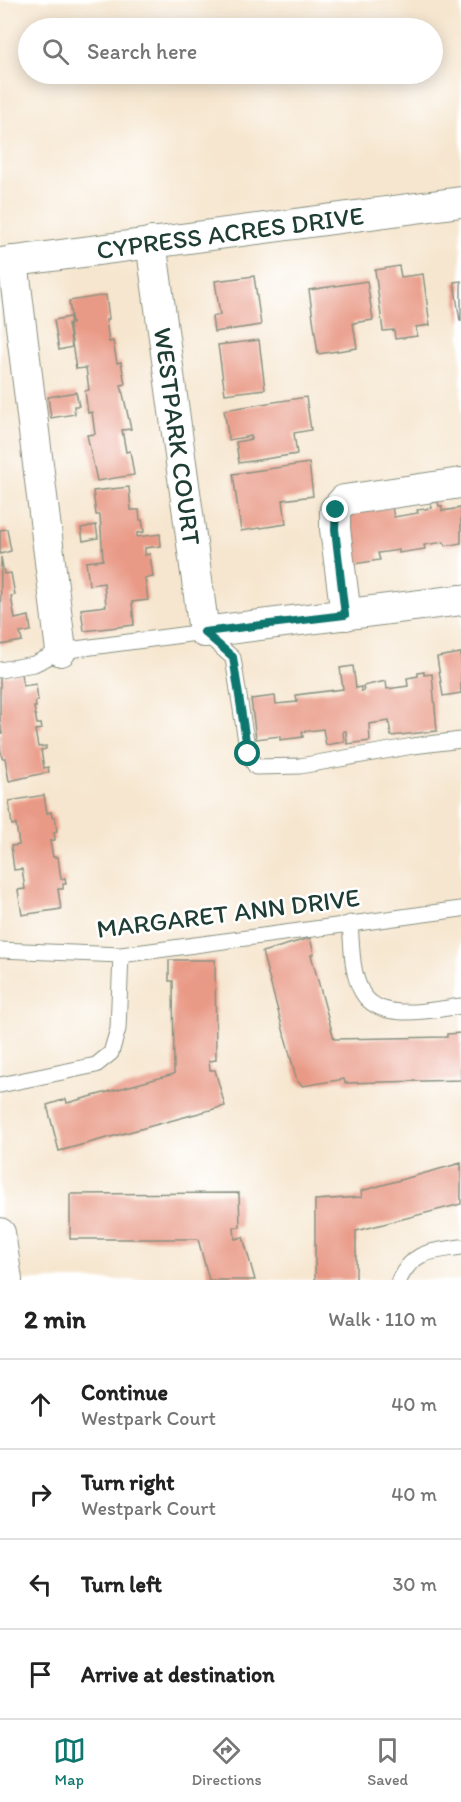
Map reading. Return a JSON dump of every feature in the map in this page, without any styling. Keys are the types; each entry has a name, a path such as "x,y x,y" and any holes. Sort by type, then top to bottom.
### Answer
{"street":[{"name":"CYPRESS ACRES DRIVE","path":"6,262 461,202"},
{"name":"WESTPARK COURT","path":"151,242 204,632"},
{"path":"6,262 61,651"},
{"path":"345,615 335,529 336,510 344,500 461,483"},
{"path":"204,632 461,600"},
{"path":"0,1233 7,1280"}],"lane":[{"path":"0,670 34,664 61,651 204,632 233,657 248,754 256,767 300,766 461,740"},
{"name":"MARGARET ANN DRIVE","path":"0,950 121,955 461,909"},
{"path":"350,923 356,975 361,991 371,1004 386,1011 425,1011 461,1006"},
{"path":"0,1085 96,1065 111,1053 118,1029 121,955"},
{"path":"399,1280 410,1262 421,1255 461,1247"}],"building":[{"path":"399,266 401,277 423,274 430,325 416,327 417,336 395,339 394,330 383,331 375,270"},
{"path":"254,276 261,325 214,332 212,317 220,315 215,281"},
{"path":"367,281 373,320 353,323 357,348 318,354 309,290"},
{"path":"461,281 461,321 460,321 454,282"},
{"path":"106,295 109,342 113,341 117,363 121,362 125,384 121,385 131,429 122,430 126,452 130,451 134,475 97,481 87,435 95,434 92,412 88,413 85,391 89,390 86,368 76,369 69,324 72,324 69,301"},
{"path":"70,317 71,324 68,324 72,347 59,350 54,320"},
{"path":"259,340 265,389 225,394 218,345"},
{"path":"76,392 79,406 74,406 75,414 51,418 48,397"},
{"path":"306,397 311,430 294,433 297,454 239,463 236,442 252,439 251,436 229,440 224,410"},
{"path":"309,463 313,496 283,500 286,524 241,531 233,474"},
{"path":"129,487 131,510 139,510 144,532 137,533 137,537 160,534 161,546 145,548 145,555 150,554 153,577 145,578 148,600 132,602 134,625 84,631 81,609 106,606 104,583 89,585 86,562 103,560 100,515 96,515 93,491"},
{"path":"438,502 439,506 442,506 442,511 461,508 461,543 445,546 444,542 424,545 425,549 378,553 380,560 354,564 346,516 351,515 351,511 392,507 394,517 418,513 417,510 432,508 431,503"},
{"path":"96,525 98,538 83,541 81,528"},
{"path":"7,529 11,551 0,554 0,530"},
{"path":"1,557 4,574 11,573 15,595 11,596 15,619 29,616 31,631 20,633 22,641 0,645"},
{"path":"461,653 461,693 443,696 437,657"},
{"path":"353,666 356,688 361,687 361,691 364,691 363,686 386,681 387,689 408,686 407,678 424,672 424,675 432,674 437,731 391,736 389,721 369,724 370,741 347,744 346,731 343,731 344,742 326,745 323,729 302,732 303,737 280,740 280,736 256,739 251,699 275,696 276,704 297,702 296,695 343,689 340,668"},
{"path":"21,673 23,686 36,684 38,701 35,702 36,707 34,707 37,724 41,724 42,729 35,730 38,747 46,746 46,749 41,750 44,768 48,767 49,772 9,781 5,758 2,758 0,747 0,734 2,734 0,677"},
{"path":"44,795 47,813 51,812 52,817 55,817 57,831 54,832 55,840 50,841 53,857 58,857 61,879 65,878 66,884 63,884 63,889 58,889 61,909 22,915 18,890 25,889 22,869 14,870 11,846 19,845 16,824 12,825 9,801"},
{"path":"310,938 314,954 311,955 334,1039 447,1037 447,1034 461,1033 461,1080 345,1083 344,1079 303,1086 297,1081 262,952"},
{"path":"169,960 215,960 216,1060 209,1061 210,1070 215,1070 225,1106 59,1151 47,1105 66,1099 67,1103 174,1074 173,981 169,981"},
{"path":"461,1163 461,1204 356,1231 356,1280 315,1280 315,1200 362,1197 361,1191"},
{"path":"239,1193 240,1227 234,1227 235,1239 243,1237 255,1280 209,1280 198,1239 70,1239 70,1194"}],"route":[{"path":"248,754 233,657 204,632 345,615 335,529 336,510"}]}
